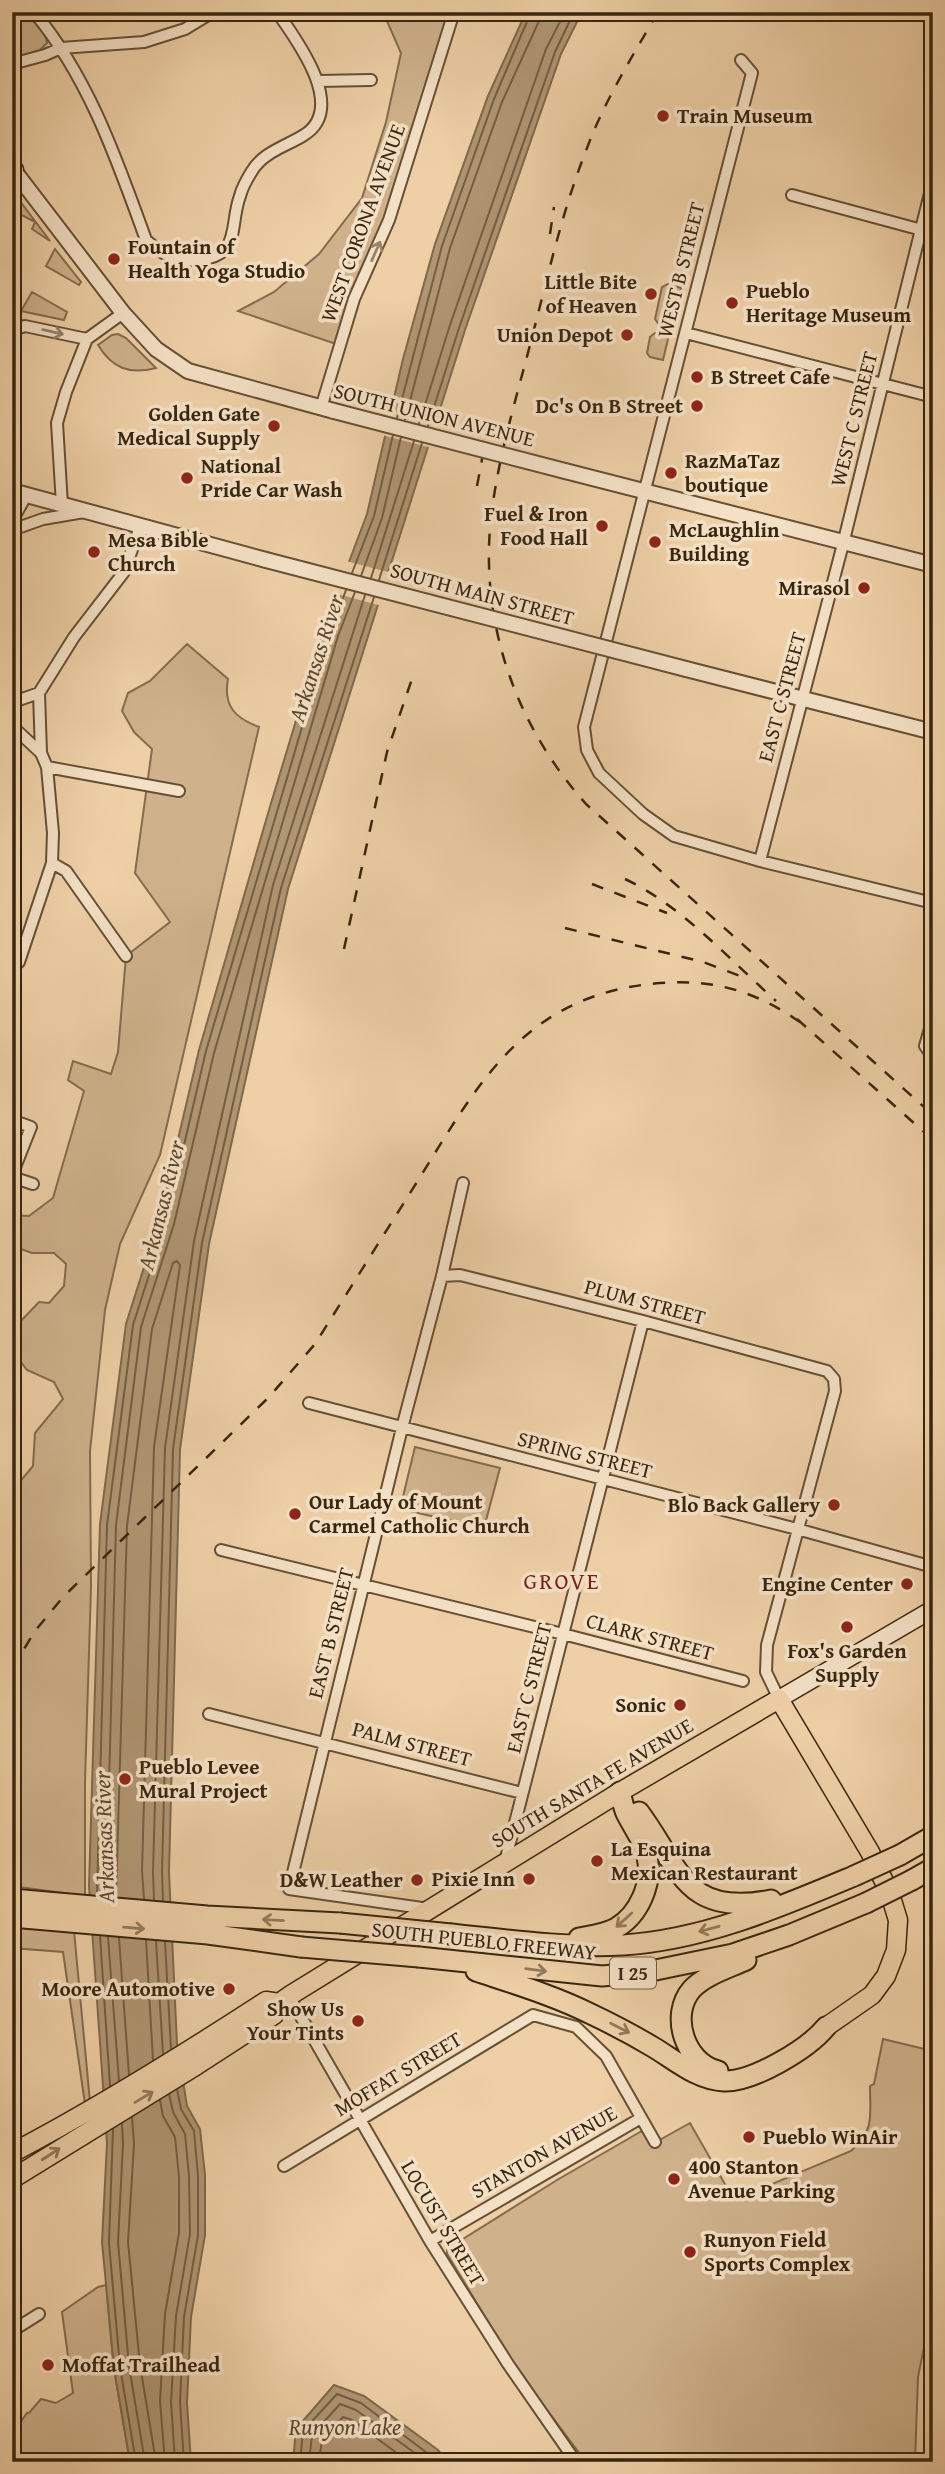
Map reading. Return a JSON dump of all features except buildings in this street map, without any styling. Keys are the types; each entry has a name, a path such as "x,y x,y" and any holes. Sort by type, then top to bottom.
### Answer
{"highway":[{"path":"620,1792 634,1805 682,1878 704,1897 725,1904 747,1905 820,1890"},
{"path":"479,1937 579,1938 616,1928 631,1915 641,1900 647,1882 648,1859 641,1839 626,1813 620,1792"},
{"name":"SOUTH PUEBLO FREEWAY","path":"12,1917 65,1913 207,1925 340,1923 566,1945 623,1945 675,1938 741,1920 854,1876 933,1836"},
{"name":"SOUTH PUEBLO FREEWAY","path":"207,1925 302,1947 603,1976 646,1972 733,1954 839,1915 912,1881 933,1868"},
{"name":"SOUTH PUEBLO FREEWAY","path":"16,1897 65,1913"},
{"path":"826,2027 811,2030 750,2067 727,2073 710,2069 693,2055 682,2034 683,2007 693,1988 702,1981 839,1915"},
{"path":"442,1959 571,2004 633,2035 691,2071 714,2080 742,2079 763,2071 817,2038 826,2027"}],"main road":[{"name":"SOUTH SANTA FE AVENUE","path":"12,2179 90,2120 195,2057 266,2001 284,1999 620,1792 933,1609"},
{"path":"779,1699 870,1852 890,1894 898,1920 896,1951 886,1976 872,1995 826,2027"},
{"name":"SOUTH SANTA FE AVENUE","path":"12,2153 90,2120"}],"street":[{"path":"34,12 61,48 91,99 146,240 162,254 184,262 208,259 221,253 232,241 239,197 253,168 273,151 307,134 317,121 321,104 318,81 304,51 277,12"},
{"path":"12,64 61,48 144,42 185,29 213,12"},
{"name":"WEST CORONA AVENUE","path":"328,409 354,299 397,199 454,12"},
{"name":"WEST B STREET","path":"645,492 752,73 741,60"},
{"path":"318,81 371,80"},
{"name":"SOUTH UNION AVENUE","path":"13,167 123,313 156,349 188,371 843,544 933,565"},
{"name":"WEST C STREET","path":"843,544 933,181"},
{"path":"792,195 933,233"},
{"path":"62,505 57,423 87,340 123,313"},
{"path":"19,328 25,326 87,340"},
{"path":"686,332 933,397"},
{"path":"12,521 18,492"},
{"name":"SOUTH MAIN STREET","path":"18,492 140,527 933,732"},
{"path":"645,492 584,727 587,750 599,773 643,814 674,836 760,861 933,903"},
{"path":"12,530 43,519 85,512"},
{"path":"12,967 19,962 52,863 53,833 47,767 41,753 39,693 74,637 124,572 140,527"},
{"name":"EAST C STREET","path":"760,861 843,544"},
{"path":"12,701 39,693"},
{"path":"12,726 41,753"},
{"path":"47,767 178,791"},
{"path":"52,863 66,870 127,956"},
{"path":"933,1018 925,1046 933,1057"},
{"path":"12,1120 31,1127 12,1176 33,1184"},
{"name":"EAST B STREET","path":"429,1909 289,1889 463,1183"},
{"name":"PLUM STREET","path":"442,1276 460,1275 827,1371 834,1379 835,1391 797,1529"},
{"name":"EAST C STREET","path":"505,1862 643,1321"},
{"name":"SPRING STREET","path":"309,1404 797,1529 933,1567"},
{"path":"779,1699 767,1678 765,1655 797,1529"},
{"name":"CLARK STREET","path":"221,1550 743,1681"},
{"name":"PALM STREET","path":"209,1714 523,1793"},
{"name":"LOCUST STREET","path":"284,1999 360,2120 430,2241 508,2364 576,2462"},
{"name":"MOFFAT STREET","path":"284,2166 533,2015 576,2027 606,2056 641,2118"},
{"path":"641,2118 655,2142"},
{"name":"STANTON AVENUE","path":"430,2241 641,2118"},
{"path":"12,2331 39,2314"}],"shaded area":[{"path":"12,12 25,12 45,34 47,43 40,50 12,59"},
{"path":"383,12 454,12 404,178 339,345 238,311 274,292 319,254 362,198 386,122 401,53"},
{"path":"12,191 50,241 32,229 35,222 12,210"},
{"path":"55,249 81,282 79,285 46,266"},
{"path":"668,284 681,288 673,323 668,325 658,323 655,319 662,287"},
{"path":"32,292 67,312 64,320 21,311"},
{"path":"655,333 665,335 668,339 663,360 650,357 647,353 650,337"},
{"path":"118,334 126,338 156,368 129,370 109,359 98,345"},
{"path":"187,644 228,679 227,697 237,715 259,727 160,1155 120,1244 105,1310 90,1451 91,1587 85,1782 85,1896 12,1886 12,1491 33,1466 35,1433 63,1399 54,1382 27,1370 13,1352 18,1324 39,1302 49,1303 64,1286 66,1264 54,1253 32,1253 12,1246 12,1215 29,1216 53,1198 84,1091 68,1080 73,1061 111,1074 118,1052 126,956 170,922 135,873 152,749 134,732 122,711 128,693 150,681"},
{"path":"415,1447 500,1468 484,1528 400,1509"},
{"path":"12,1926 74,1931 90,2102 85,2104 63,1952 12,1948"},
{"name":"Runyon Field Sports Complex","path":"883,2039 933,2051 933,2303 918,2377 915,2462 586,2462 520,2374 447,2254 447,2249 647,2128 656,2142 690,2123 734,2200 851,2151 864,2136 870,2122 870,2086 874,2084"},
{"path":"106,2285 114,2369 130,2462 12,2462 12,2434 27,2413 41,2399 56,2403 73,2393 62,2312 98,2287"}],"water":[{"name":"Arkansas River","path":"526,12 582,12 561,54 465,330 288,889 209,1244 180,1449 169,1872 177,2044 187,2106 200,2129 205,2175 205,2235 191,2317 187,2403 191,2462 130,2462 114,2368 102,2242 107,2143 89,1886 100,1524 126,1324 159,1220 199,1050 269,810 323,631 367,514 403,359 435,244 488,96"},
{"name":"Runyon Lake","path":"334,2385 364,2396 438,2450 448,2462 293,2462 296,2429"}],"pier":[{"path":"388,410 440,423 432,448 382,435"},
{"path":"346,561 392,573 382,606 334,593"}],"railway":[{"path":"658,12 611,96 578,172 556,244 506,438 497,477 489,538 495,620 504,660 518,699 537,736 559,771 586,804 933,1115"},
{"path":"550,234 554,207"},
{"path":"477,486 489,422"},
{"path":"344,949 387,752 414,673"},
{"path":"625,879 646,890 685,918 776,1001"},
{"path":"592,884 667,913"},
{"path":"565,928 703,962 743,977"},
{"path":"12,1669 35,1631 63,1597 269,1397 315,1344 463,1109 512,1048 541,1024 574,1004 614,990 681,982 736,990 770,1004 804,1025"},
{"path":"797,1019 933,1140"}],"place":[{"name":"Train Museum","path":"663,116"},
{"name":"Fountain of Health Yoga Studio","path":"114,259"},
{"name":"Little Bite of Heaven","path":"651,294"},
{"name":"Pueblo Heritage Museum","path":"732,303"},
{"name":"Union Depot","path":"627,335"},
{"name":"B Street Cafe","path":"697,377"},
{"name":"Dc's On B Street","path":"697,406"},
{"name":"Golden Gate Medical Supply","path":"274,426"},
{"name":"RazMaTaz boutique","path":"671,473"},
{"name":"National Pride Car Wash","path":"187,478"},
{"name":"Fuel & Iron Food Hall","path":"602,526"},
{"name":"McLaughlin Building","path":"655,542"},
{"name":"Mesa Bible Church","path":"94,552"},
{"name":"Mirasol","path":"864,588"},
{"name":"Blo Back Gallery","path":"834,1505"},
{"name":"Our Lady of Mount Carmel Catholic Church","path":"295,1514"},
{"name":"Engine Center","path":"907,1584"},
{"name":"Fox's Garden Supply","path":"847,1627"},
{"name":"Sonic","path":"680,1705"},
{"name":"Pueblo Levee Mural Project","path":"125,1779"},
{"name":"La Esquina Mexican Restaurant","path":"597,1861"},
{"name":"Pixie Inn","path":"529,1879"},
{"name":"D&W Leather","path":"417,1880"},
{"name":"Moore Automotive","path":"229,1989"},
{"name":"Show Us Your Tints","path":"358,2021"},
{"name":"Pueblo WinAir","path":"749,2137"},
{"name":"400 Stanton Avenue Parking","path":"674,2179"},
{"name":"Runyon Field Sports Complex","path":"690,2252"},
{"name":"Moffat Trailhead","path":"48,2365"}],"district":[{"name":"GROVE","path":"562,1581"}]}
